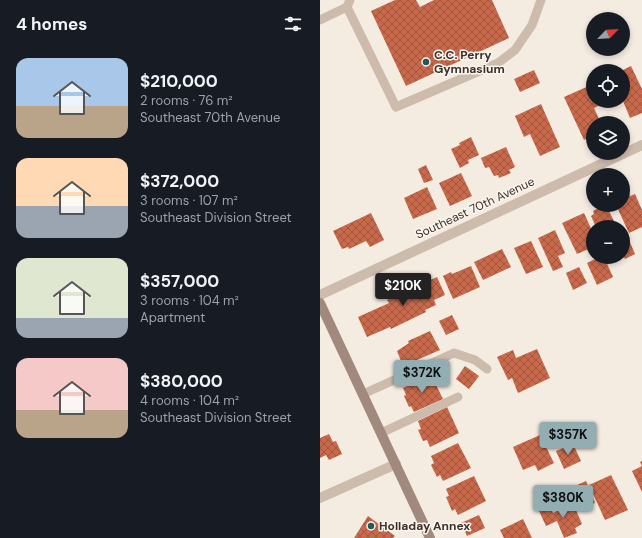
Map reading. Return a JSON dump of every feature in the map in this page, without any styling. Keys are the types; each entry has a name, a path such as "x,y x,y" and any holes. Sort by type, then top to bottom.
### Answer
{"main road":[{"path":"320,303 430,538"}],"street":[{"name":"Southeast 70th Avenue","path":"320,295 642,145"},
{"path":"320,498 396,464"}],"lane":[{"path":"320,20 349,4 396,107 498,63 515,50 532,25 541,0"},
{"path":"363,394 454,353 476,360 487,369"},
{"path":"381,433 458,397"}],"building":[{"name":"C.C. Perry Gymnasium","path":"395,0 416,0 420,7 434,0 492,0 509,38 406,86 371,11"},
{"path":"630,66 642,89 642,113 630,118 626,108 630,108"},
{"path":"534,70 540,83 520,92 514,79"},
{"path":"586,87 586,108 594,108 598,116 586,116 586,139 584,140 564,97"},
{"path":"541,104 560,147 540,156 530,134 524,137 515,116"},
{"path":"471,137 479,155 468,160 469,163 460,168 451,149 460,145 459,143"},
{"path":"506,147 515,167 509,170 511,173 499,178 498,175 494,176 489,167 485,168 481,158"},
{"path":"426,165 433,180 424,183 418,169"},
{"path":"461,173 472,196 450,206 439,183"},
{"path":"427,187 437,209 413,219 404,198"},
{"path":"635,194 642,210 642,227 630,233 630,220 623,220 619,212 630,212 630,196"},
{"path":"593,212 610,212 614,220 593,220 591,216 594,214"},
{"path":"371,213 384,240 370,247 366,241 349,249 348,247 342,249 333,231"},
{"path":"584,213 587,220 586,250 577,254 562,223"},
{"path":"555,230 565,253 558,256 563,267 553,271 538,238"},
{"path":"531,241 543,267 526,274 514,248"},
{"path":"630,242 635,254 630,256"},
{"path":"502,249 511,267 483,280 474,262"},
{"path":"587,264 607,264 613,277 597,285"},
{"path":"471,266 480,287 453,299 443,276"},
{"path":"579,267 587,283 573,290 566,273"},
{"path":"437,277 445,295 434,300 436,305 425,310 426,312 391,329 390,327 367,337 358,317 389,303 387,300 403,293 402,290 425,280 426,282"},
{"path":"452,315 459,329 446,335 439,321"},
{"path":"430,331 440,350 403,366 397,351 409,343 408,341"},
{"path":"537,349 550,378 518,393 512,378 508,380 497,357 513,350 516,358"},
{"path":"465,366 479,376 469,389 456,379"},
{"path":"431,375 443,399 414,412 411,406 409,407 404,396 406,395 403,388"},
{"path":"447,407 459,433 430,447 427,440 423,441 418,430 421,429 418,421"},
{"path":"329,434 333,442 336,441 342,454 329,460 326,455 320,458 320,438"},
{"path":"540,435 554,463 538,471 535,465 523,470 513,447"},
{"path":"458,443 471,468 443,481 440,475 437,477 431,465 434,463 431,456"},
{"path":"573,444 581,461 564,469 556,451"},
{"path":"642,466 642,492 632,471"},
{"path":"611,475 628,510 605,520 589,485"},
{"path":"474,476 486,501 458,515 455,509 452,511 446,497 449,496 446,489"},
{"path":"586,481 595,503 583,508 573,487"},
{"path":"573,503 582,524 575,528 577,533 564,538 557,521 546,526 539,511 550,507 553,513"},
{"path":"479,515 485,528 467,536 461,523"},
{"name":"Holladay Annex","path":"368,516 395,536 393,538 354,538"},
{"path":"523,519 532,538 504,538 500,530"}],"place":[{"name":"C.C. Perry Gymnasium","path":"426,62"},
{"name":"Holladay Annex","path":"371,526"}]}
